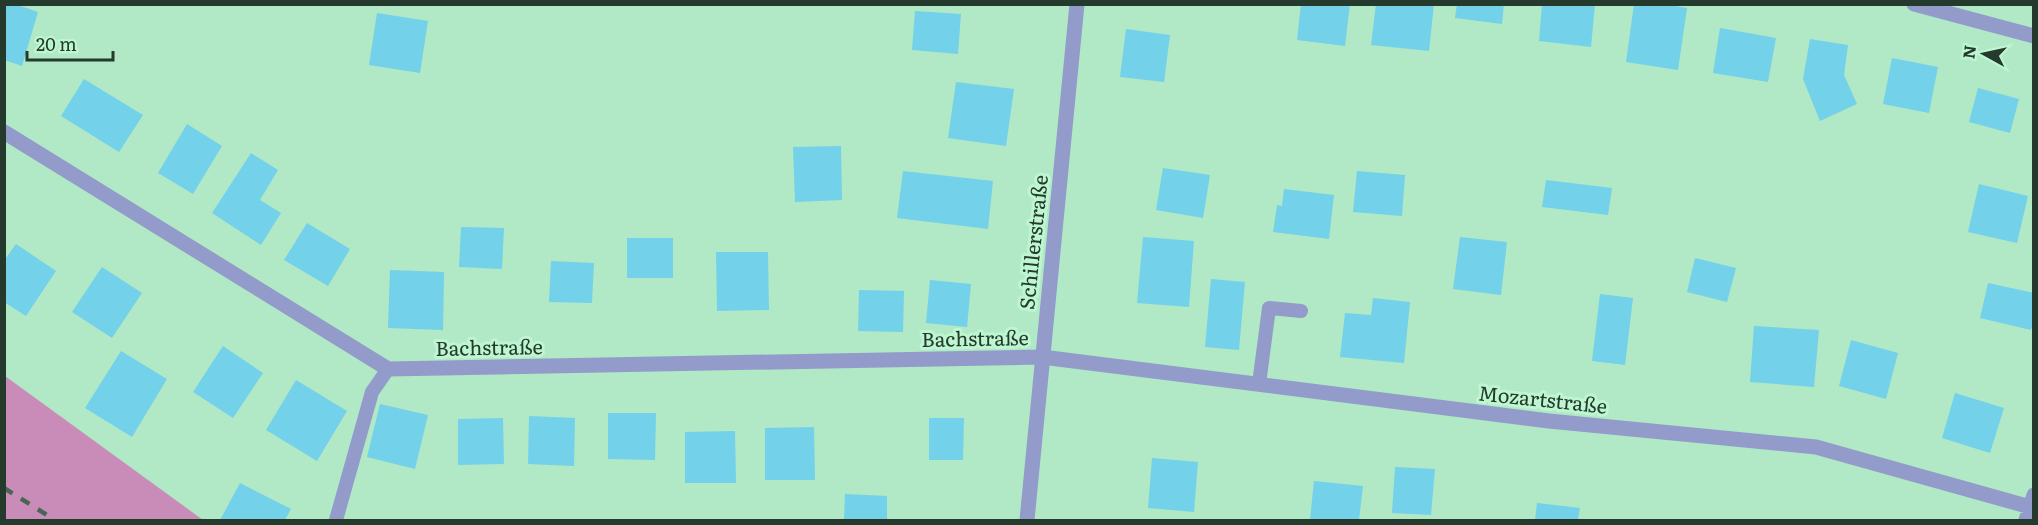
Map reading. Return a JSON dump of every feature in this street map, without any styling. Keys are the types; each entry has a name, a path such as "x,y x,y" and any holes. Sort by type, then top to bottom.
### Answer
{"street":[{"name":"Schillerstraße","path":"1027,520 1077,4"},
{"path":"1914,4 2034,36"},
{"path":"4,132 388,369"},
{"name":"Bachstraße","path":"388,369 1042,357"},
{"name":"Mozartstraße","path":"1042,357 1549,421 1816,447 2031,508"}],"lane":[{"path":"1259,384 1269,309 1301,311"},
{"path":"336,520 372,392 388,369"}],"shaded area":[{"path":"5,376 203,520 5,520"}],"building":[{"path":"4,4 15,4 38,12 22,66 4,60"},
{"path":"1301,4 1350,4 1345,46 1297,40"},
{"path":"1376,4 1434,4 1429,51 1371,45"},
{"path":"1457,4 1504,4 1502,24 1455,18"},
{"path":"1542,4 1595,4 1591,47 1539,41"},
{"path":"1634,4 1664,4 1687,8 1678,70 1626,62"},
{"path":"915,11 961,14 958,54 912,50"},
{"path":"377,13 428,21 420,73 369,65"},
{"path":"1720,28 1776,38 1768,82 1713,73"},
{"path":"1126,29 1170,35 1164,82 1120,77"},
{"path":"1810,39 1848,45 1844,75 1857,104 1820,121 1803,79"},
{"path":"1892,58 1938,67 1929,113 1883,104"},
{"path":"84,79 143,115 119,152 61,116"},
{"path":"956,82 1014,89 1006,146 948,138"},
{"path":"1978,88 2019,99 2010,133 1969,122"},
{"path":"187,124 222,146 193,194 158,173"},
{"path":"841,146 842,200 795,202 793,147"},
{"path":"251,153 278,170 260,200 281,213 261,245 212,213"},
{"path":"1163,168 1210,175 1203,218 1156,210"},
{"path":"903,171 993,181 988,229 897,218"},
{"path":"1357,171 1405,175 1402,216 1353,212"},
{"path":"1546,180 1612,188 1608,215 1542,207"},
{"path":"1979,184 2028,196 2017,243 1968,232"},
{"path":"1284,189 1334,195 1329,239 1273,232 1277,205 1282,206"},
{"path":"307,223 350,249 328,286 284,260"},
{"path":"461,227 504,228 502,269 459,267"},
{"path":"1143,237 1194,241 1189,307 1137,303"},
{"path":"1460,237 1507,242 1501,295 1453,289"},
{"path":"627,238 673,238 673,278 627,278"},
{"path":"16,244 56,271 26,316 4,302 4,261"},
{"path":"716,252 768,252 769,310 717,311"},
{"path":"1695,258 1736,268 1727,302 1687,292"},
{"path":"551,261 594,263 592,303 549,302"},
{"path":"102,267 142,293 112,338 72,312"},
{"path":"390,270 444,272 443,330 388,328"},
{"path":"1211,279 1245,282 1239,350 1205,347"},
{"path":"930,280 971,284 967,327 926,323"},
{"path":"1988,283 2034,293 2034,318 2031,330 1980,318"},
{"path":"859,290 904,291 903,332 858,331"},
{"path":"1600,294 1633,298 1625,365 1592,361"},
{"path":"1373,298 1410,302 1404,363 1340,357 1345,313 1371,315"},
{"path":"1754,326 1819,330 1814,387 1750,382"},
{"path":"1851,340 1898,353 1886,399 1839,386"},
{"path":"223,346 263,373 233,418 193,392"},
{"path":"121,351 167,379 132,437 85,408"},
{"path":"296,380 347,411 317,461 266,430"},
{"path":"1955,393 2004,408 1990,453 1942,438"},
{"path":"380,404 428,415 415,469 367,457"},
{"path":"608,413 656,413 655,460 608,459"},
{"path":"529,416 575,418 574,466 528,464"},
{"path":"503,418 504,464 458,465 458,419"},
{"path":"929,418 964,418 963,460 929,460"},
{"path":"814,427 815,480 765,480 765,428"},
{"path":"735,431 736,483 685,483 685,432"},
{"path":"1152,458 1198,462 1194,512 1148,508"},
{"path":"1395,467 1435,469 1431,515 1392,513"},
{"path":"1314,481 1363,486 1359,520 1310,520"},
{"path":"240,483 291,509 285,520 220,520"},
{"path":"845,494 887,496 887,520 844,520"},
{"path":"1537,503 1580,508 1578,520 1535,520"}],"railway":[{"path":"4,488 55,520"}]}
